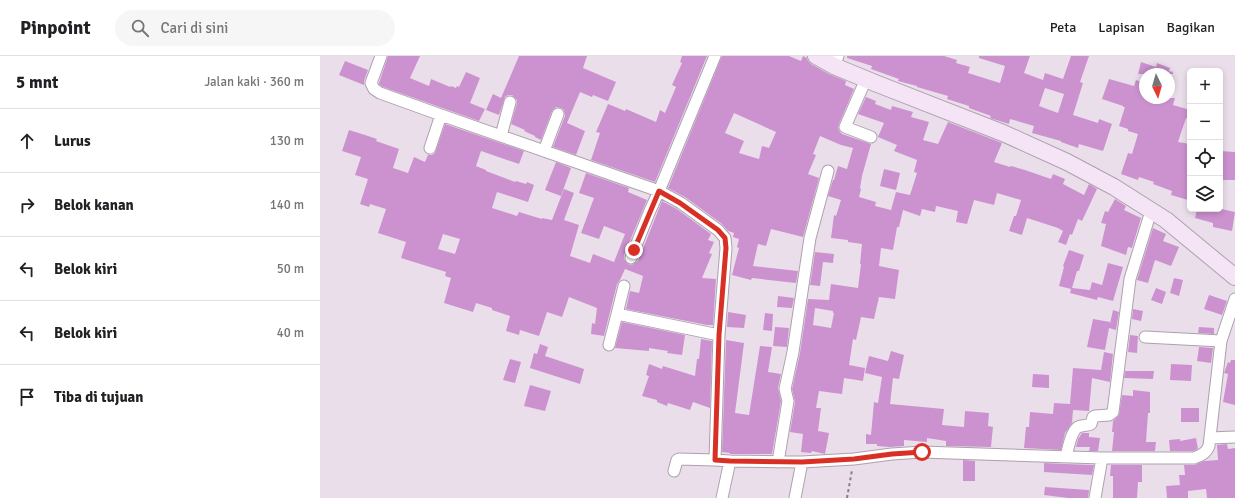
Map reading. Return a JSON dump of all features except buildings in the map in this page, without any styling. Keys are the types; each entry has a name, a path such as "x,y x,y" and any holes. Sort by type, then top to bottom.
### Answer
{"street":[{"path":"381,56 371,83 374,89 388,96 441,115 659,191 680,203 718,230 725,238 726,248 719,335 715,460"},
{"path":"631,258 715,56"},
{"path":"816,56 836,61 866,80 1003,133 1067,162 1114,187 1172,225 1235,277"},
{"path":"866,80 845,127 871,137"},
{"path":"501,136 510,102"},
{"path":"544,151 558,114"},
{"path":"430,148 441,115"},
{"path":"778,462 788,401 785,389 794,352 810,238 828,171"},
{"path":"1066,457 1070,440 1076,429 1081,426 1091,424 1093,417 1095,416 1109,415 1113,412 1130,279 1151,211"},
{"path":"609,345 624,286"},
{"path":"674,471 677,460 679,459 802,462 854,459 922,452 1102,458 1194,458 1204,454 1209,446 1221,341 1235,299"},
{"path":"617,314 719,335"},
{"path":"1145,337 1221,341"},
{"path":"1210,438 1235,436"},
{"path":"1095,498 1102,458"},
{"path":"722,498 730,461"},
{"path":"795,498 802,462"}],"path":[{"path":"847,498 854,459"}],"route":[{"path":"634,250 659,191 680,203 718,230 725,238 726,248 719,335 715,460 802,462 854,459 922,452"}]}
